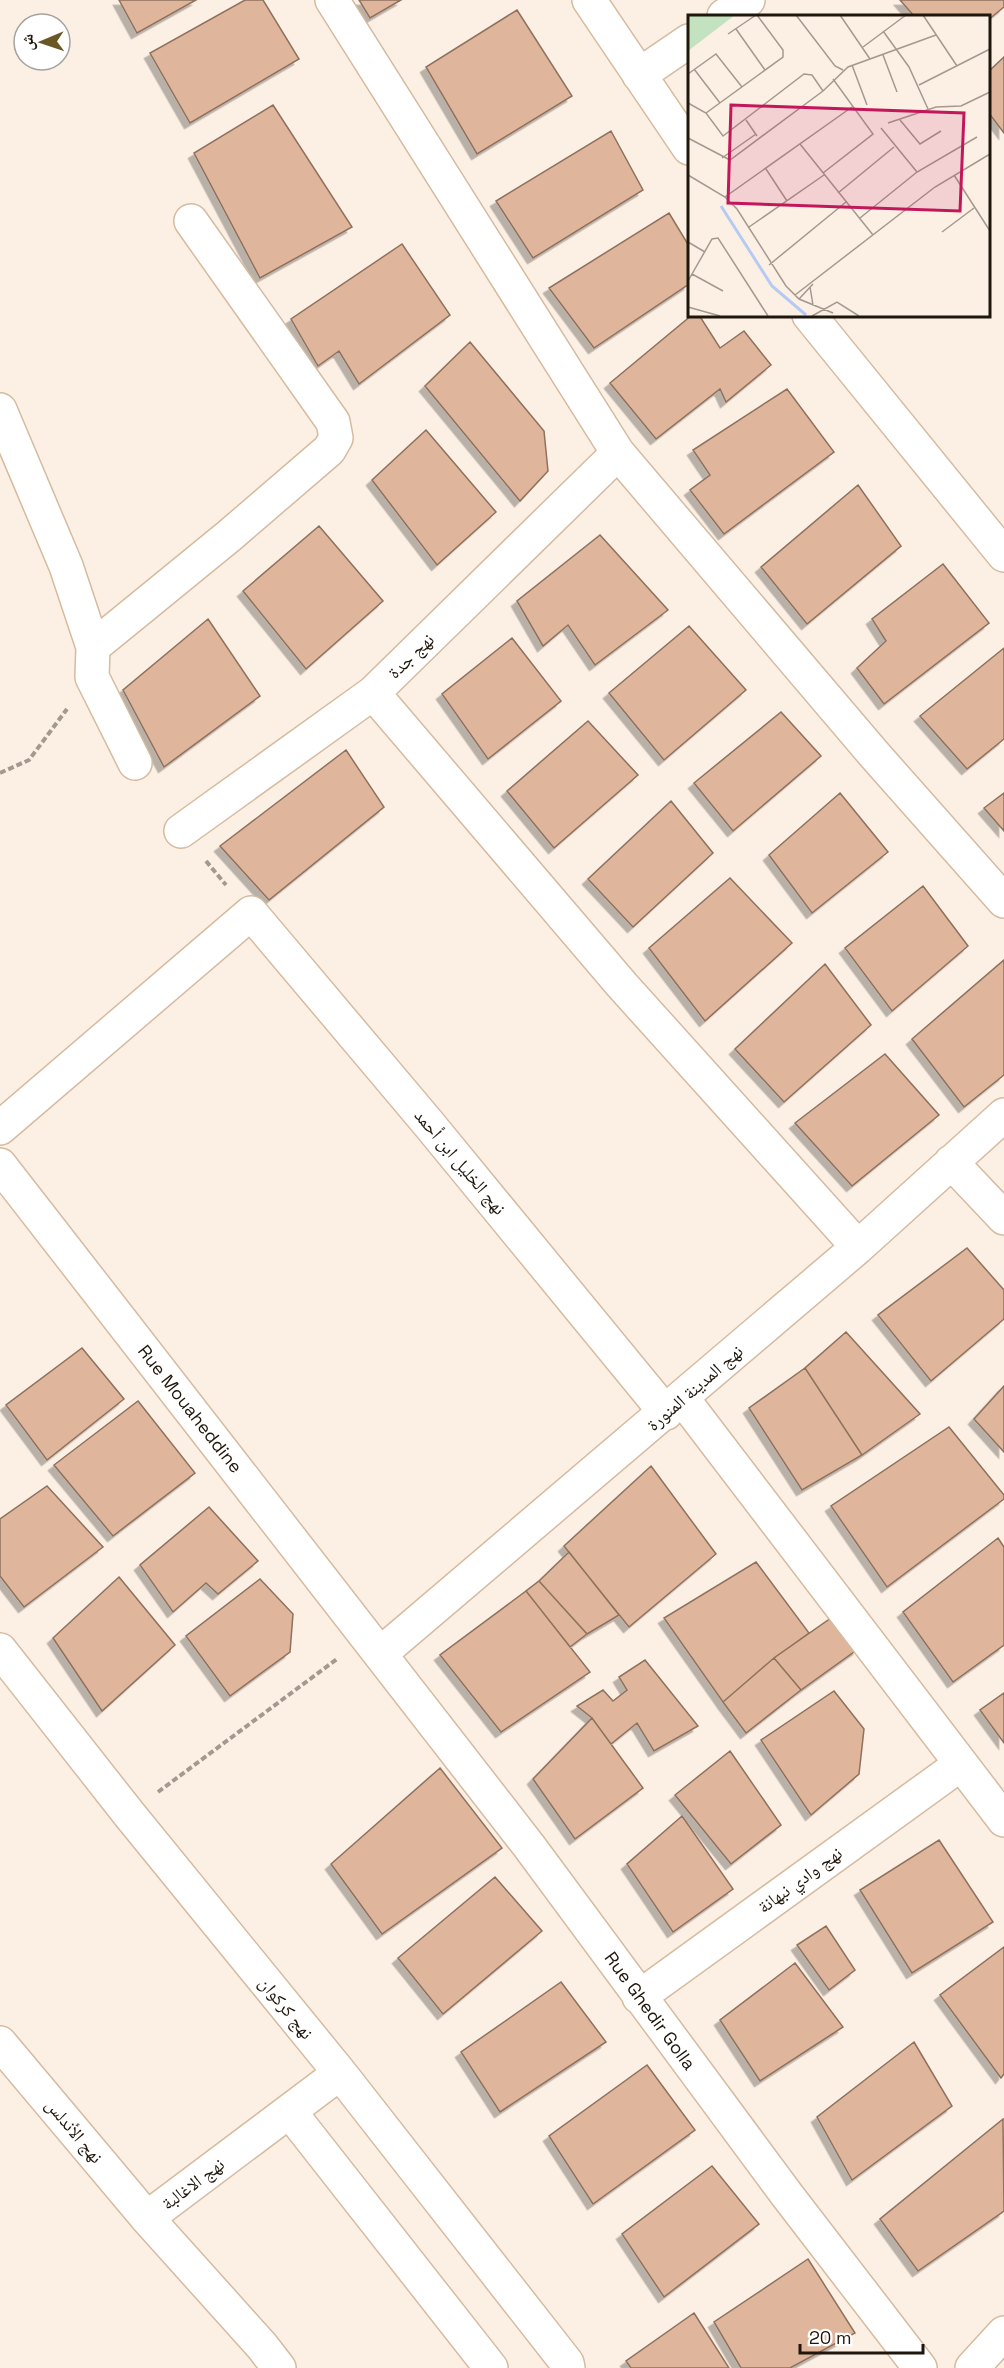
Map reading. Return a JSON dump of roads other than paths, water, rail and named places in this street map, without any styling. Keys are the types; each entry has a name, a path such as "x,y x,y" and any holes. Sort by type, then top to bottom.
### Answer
{"street":[{"path":"332,0 618,453 873,753 1004,900"},
{"path":"589,0 688,147"},
{"path":"726,15 748,0"},
{"path":"639,75 688,42"},
{"path":"92,662 229,537 329,450 336,438 333,422 191,221"},
{"path":"810,316 1004,555"},
{"path":"0,410 66,566 92,662 135,763"},
{"name":"نهج جدة","path":"181,831 373,693 618,453"},
{"path":"373,693 622,984 858,1247"},
{"name":"نهج الخليل ابن أحمد","path":"0,1128 251,913 435,1132 674,1405 1004,1820"},
{"name":"نهج المدينة المنورة","path":"373,1645 674,1405 858,1247 1004,1115"},
{"path":"951,1162 1004,1218"},
{"name":"Rue Mouaheddine","path":"0,1165 373,1645"},
{"name":"Rue Ghedir Golla","path":"373,1645 529,1846 787,2195 920,2368"},
{"name":"نهج كركوان","path":"0,1650 129,1814 340,2073 567,2363 568,2368"},
{"name":"نهج وادي نبهانة","path":"639,1997 961,1764"},
{"name":"نهج الأندلس","path":"0,2043 147,2218"},
{"name":"نهج الاغالبة","path":"279,2368 147,2218 340,2073"},
{"path":"290,2112 490,2368"},
{"path":"972,2368 1004,2333"}]}
